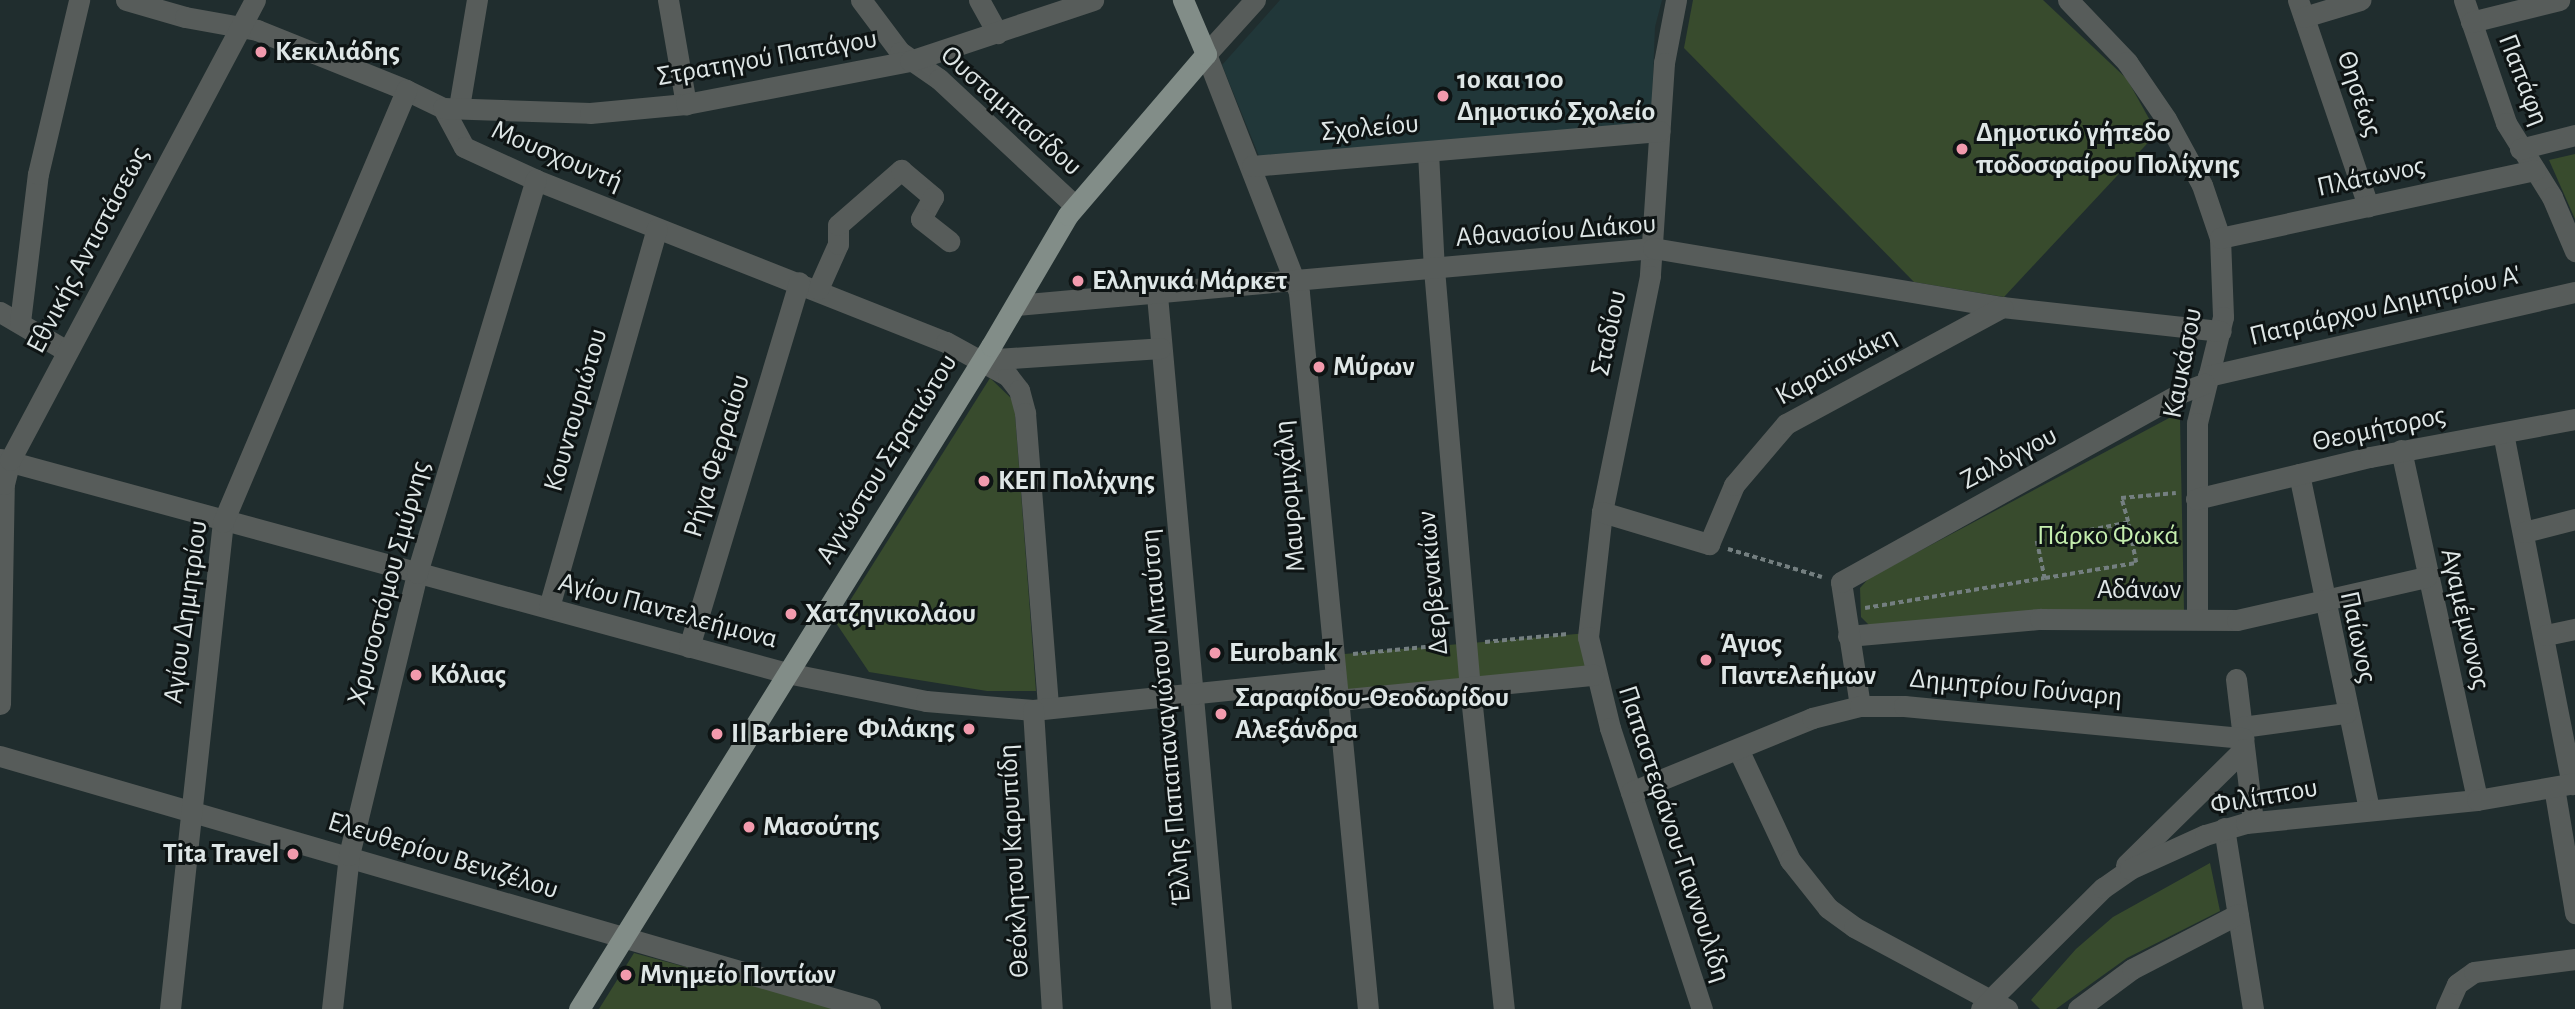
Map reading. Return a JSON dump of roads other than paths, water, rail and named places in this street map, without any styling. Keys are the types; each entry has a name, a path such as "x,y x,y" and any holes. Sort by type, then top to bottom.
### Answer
{"main road":[{"name":"Μαυρομιχάλη","path":"1182,0 1206,54"},
{"name":"Αγνώστου Στρατιώτου","path":"579,1009 1016,305 1074,205 1206,54"}],"street":[{"path":"20,322 38,174 79,0"},
{"path":"126,0 257,30 451,107 477,0"},
{"name":"Εθνικής Αντιστάσεως","path":"0,704 5,460 255,0"},
{"path":"667,0 686,104"},
{"name":"Ουσταμπασίδου","path":"861,0 895,47 939,79 1074,205"},
{"path":"979,0 997,33"},
{"name":"Στρατηγού Παπάγου","path":"451,107 590,113 686,104 911,61 997,33 1051,7 1093,0"},
{"name":"Αγνώστου Στρατιώτου","path":"1206,54 1255,0"},
{"name":"Σταδίου","path":"1594,675 1589,605 1602,512 1653,248 1664,63 1676,0"},
{"name":"Καυκάσου","path":"2068,0 2127,62 2161,111 2202,185 2220,238 2224,281 2221,331 2206,380 2197,423 2189,496 2197,618"},
{"path":"2301,9 2360,0"},
{"name":"Παπάφη","path":"2464,0 2519,149 2535,170 2575,251"},
{"path":"2471,22 2559,0"},
{"name":"Θησέως","path":"2301,9 2368,206"},
{"name":"Μαυρομιχάλη","path":"1206,54 1297,282 1367,1009"},
{"name":"Αγίου Δημητρίου","path":"170,1009 189,810 223,522 406,90"},
{"name":"Μουσχουντή","path":"451,107 460,144 536,180 657,229 808,285 982,360"},
{"name":"Σχολείου","path":"1252,166 1660,131"},
{"path":"2519,149 2575,135"},
{"name":"Δερβενακίων","path":"1429,152 1434,269 1470,687 1504,1009"},
{"name":"Ρήγα Φερραίου","path":"689,647 808,285 838,244 838,225 901,170 933,197 920,219 949,241"},
{"name":"Πλάτωνος","path":"2220,238 2535,170"},
{"name":"Χρυσοστόμου Σμύρνης","path":"332,1009 349,855 417,573 536,180"},
{"name":"Κουντουριώτου","path":"549,607 657,229"},
{"name":"Αθανασίου Διάκου","path":"1016,305 1157,295 1653,248 2001,307 2221,331"},
{"name":"Πατριάρχου Δημητρίου Α'","path":"2206,380 2575,292"},
{"name":"Έλλης Παπαπαναγιώτου Μιταύτση","path":"1157,295 1221,1009"},
{"name":"Καραϊσκάκη","path":"1602,512 1709,544 1734,485 1786,424 2001,307"},
{"path":"0,312 65,350"},
{"path":"982,360 1161,348"},
{"name":"Θεόκλητου Καρυπίδη","path":"982,360 1014,383 1023,405 1040,709 1052,1009"},
{"name":"Ζαλόγγου","path":"1849,636 1841,582 2206,380"},
{"name":"Θεομήτορος","path":"2189,496 2401,450 2575,419"},
{"path":"2503,433 2546,635 2567,785 2575,914"},
{"name":"Αγαμέμνονος","path":"2401,450 2426,577 2477,800"},
{"name":"Αγίου Παντελεήμονα","path":"5,460 223,522 549,607 787,673 926,701 1040,709 1192,695 1470,687 1594,675"},
{"name":"Παίωνος","path":"2299,474 2322,601 2369,809"},
{"path":"2524,531 2575,519"},
{"name":"Αδάνων","path":"1849,636 2040,619 2237,620 2426,577"},
{"path":"2546,635 2575,629"},
{"path":"1849,636 1860,706"},
{"name":"Παπαστεφάνου-Γιαννουλίδη","path":"1594,675 1702,1009"},
{"path":"2236,678 2253,822"},
{"name":"Δημητρίου Γούναρη","path":"1631,792 1812,718 1860,706 1904,706 2243,738 2346,713"},
{"path":"2104,888 2243,738"},
{"path":"1738,748 1790,860 1828,908 1854,927 1993,1006"},
{"name":"Ελευθερίου Βενιζέλου","path":"0,756 349,855 622,940 870,1009"},
{"name":"Φιλίππου","path":"1993,1006 2104,888 2151,858 2224,828 2253,822 2369,809 2477,800 2567,785"},
{"path":"2224,828 2253,1009"},
{"path":"2078,1009 2133,969 2238,914"},
{"path":"2446,1009 2458,984 2474,972 2575,958"}],"place":[{"name":"Κεκιλιάδης","path":"261,52"},
{"name":"1ο και 10ο Δημοτικό Σχολείο","path":"1443,96"},
{"name":"Δημοτικό γήπεδο ποδοσφαίρου Πολίχνης","path":"1962,149"},
{"name":"Ελληνικά Μάρκετ","path":"1078,281"},
{"name":"Μύρων","path":"1319,367"},
{"name":"ΚΕΠ Πολίχνης","path":"984,481"},
{"name":"Χατζηνικολάου","path":"791,614"},
{"name":"Eurobank","path":"1215,653"},
{"name":"Άγιος Παντελεήμων","path":"1706,660"},
{"name":"Κόλιας","path":"416,675"},
{"name":"Σαραφίδου-Θεοδωρίδου Αλεξάνδρα","path":"1221,714"},
{"name":"Φιλάκης","path":"969,729"},
{"name":"Il Barbiere","path":"717,734"},
{"name":"Μασούτης","path":"749,827"},
{"name":"Tita Travel","path":"293,854"},
{"name":"Μνημείο Ποντίων","path":"626,975"}],"park label":[{"name":"Πάρκο Φωκά","path":"2108,536"}]}
